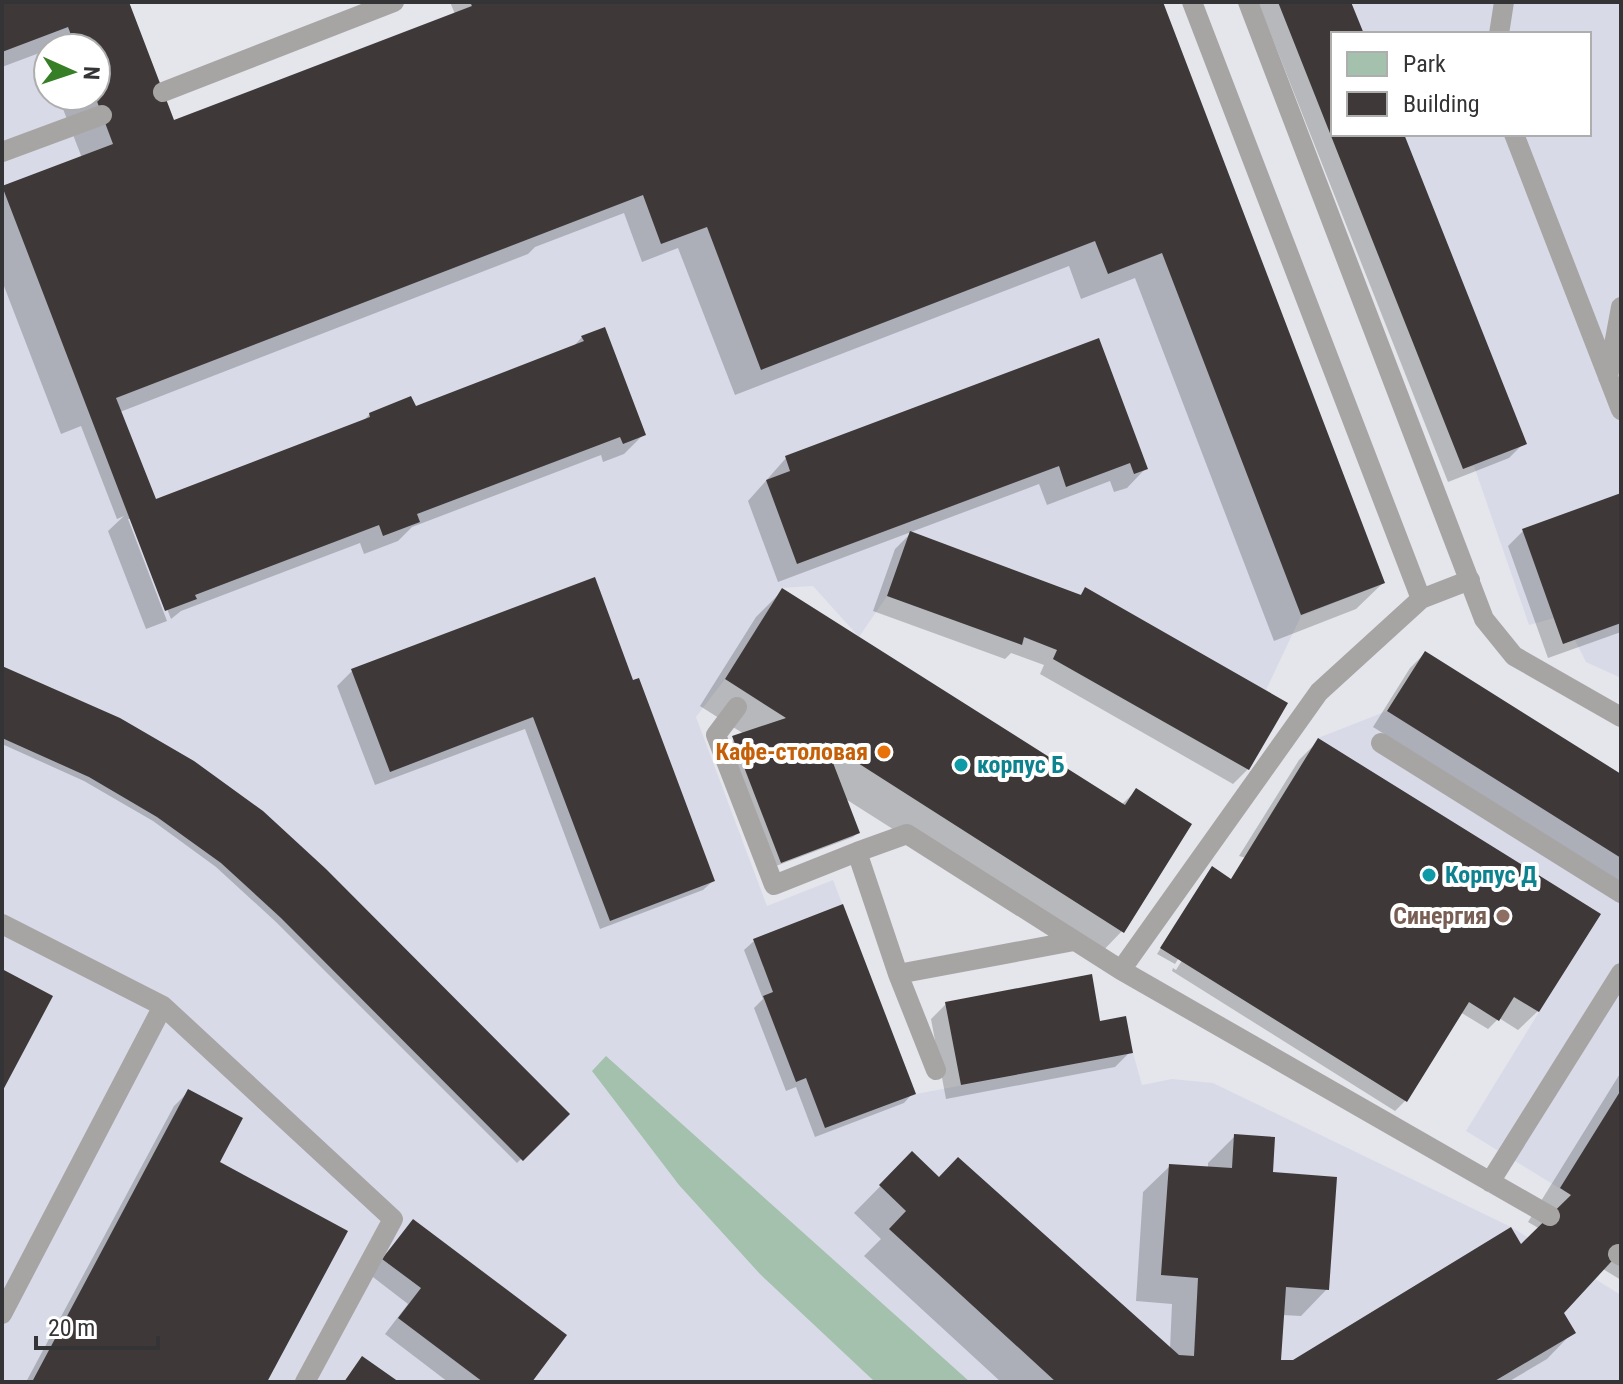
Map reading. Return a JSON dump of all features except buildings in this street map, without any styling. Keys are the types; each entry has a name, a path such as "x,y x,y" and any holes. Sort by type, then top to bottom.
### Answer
{"lane":[{"path":"163,92 394,2"},
{"path":"1192,2 1421,599"},
{"path":"1248,2 1484,619 1514,656 1621,717"},
{"path":"1499,32 1504,2"},
{"path":"2,152 102,115"},
{"path":"1515,136 1621,410"},
{"path":"1608,378 1621,307"},
{"path":"1121,970 1319,692 1421,599 1470,580"},
{"path":"737,707 716,735 774,885 907,834 1121,970 1550,1216"},
{"path":"1381,743 1621,893"},
{"path":"857,852 898,974 936,1070"},
{"path":"2,924 163,1006 393,1219 305,1382"},
{"path":"898,974 1074,941"},
{"path":"1490,1182 1621,973"},
{"path":"2,1314 163,1006"}],"shaded area":[{"path":"2,2 129,2 174,120 471,6 470,2 1163,2 1385,583 1301,616 1266,690 1288,703 1249,770 1053,659 1057,650 1025,638 1022,645 887,596 859,637 813,586 782,588 725,679 696,717 767,906 833,880 916,1094 1133,1053 1142,1085 1172,1079 1213,1083 1511,1227 1621,1295 1621,1382 2,1382"},
{"path":"1278,2 1621,2 1621,678 1586,662 1575,640 1563,644 1554,618 1529,625 1474,466 1463,469 1331,136 1591,136 1591,32 1331,32 1331,136"},
{"name":"Синергия","path":"1425,651 1621,774 1621,1226 1466,1131 1539,1012 1257,836 1318,738 1387,711"}],"green space":[{"path":"606,1056 970,1382 875,1382 760,1274 679,1185 592,1071"}],"place":[{"name":"Кафе-столовая","path":"884,752"},
{"name":"корпус Б","path":"961,765"},
{"name":"Корпус Д","path":"1429,875"},
{"name":"Синергия","path":"1503,916"}]}
